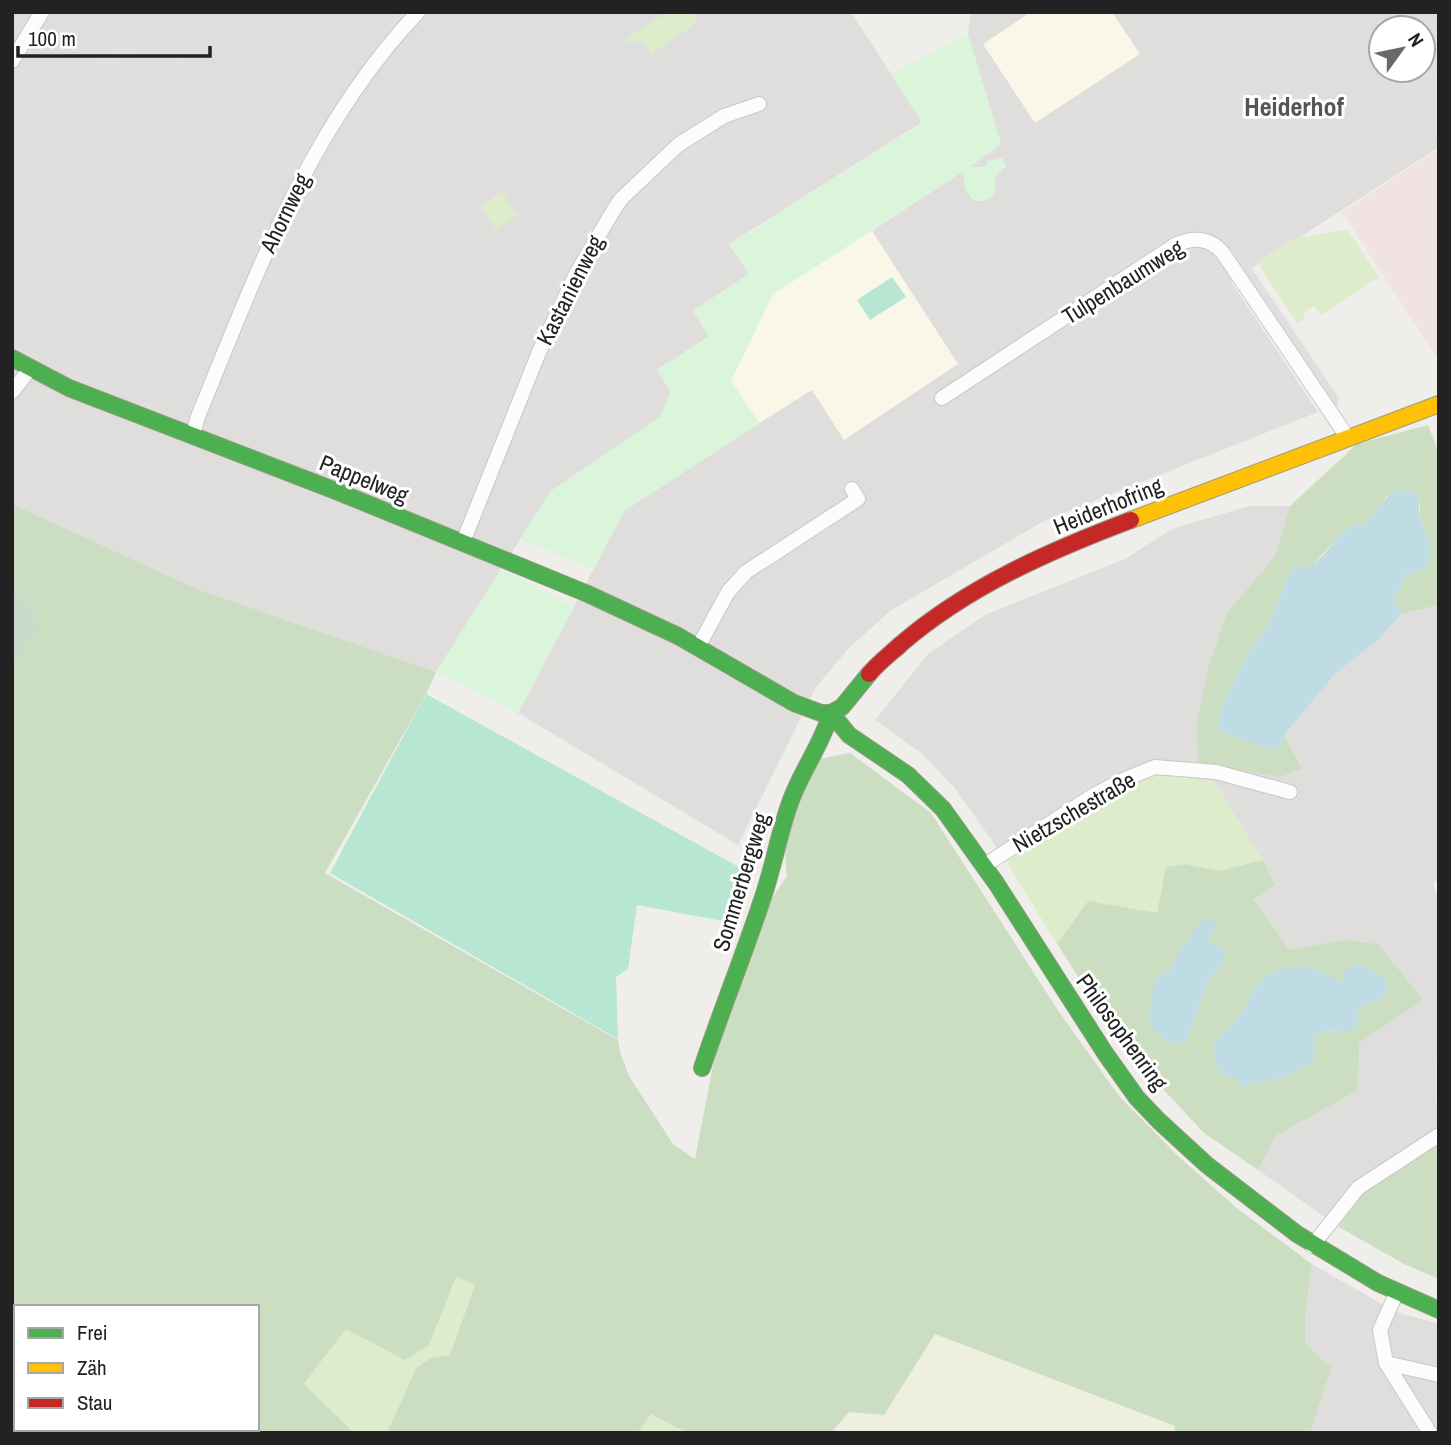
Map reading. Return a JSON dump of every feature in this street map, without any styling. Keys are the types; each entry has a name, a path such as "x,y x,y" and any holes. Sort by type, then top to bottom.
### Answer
{"street":[{"path":"12,61 42,12"},
{"name":"Ahornweg","path":"193,436 208,393 286,206 355,90 418,12"},
{"name":"Kastanienweg","path":"463,542 539,352 592,243 621,199 678,145 724,116 759,104"},
{"name":"Tulpenbaumweg","path":"942,398 1175,245 1199,239 1210,242 1223,253 1348,438"},
{"name":"Pappelweg","path":"12,358 69,388 463,542 588,594 698,647 794,703 821,713 831,713"},
{"path":"12,391 30,369"},
{"name":"Heiderhofring","path":"831,713 842,707 874,668 911,635 940,613 999,578 1105,530 1439,404"},
{"path":"698,647 728,592 746,572 858,499 852,489"},
{"name":"Philosophenring","path":"831,713 851,737 920,784 947,814 985,866 1065,994 1130,1089 1188,1149 1312,1246 1396,1294 1439,1310"},
{"name":"Sommerbergweg","path":"702,1068 768,884 776,840 792,797 825,733 831,713"},
{"name":"Nietzschestraße","path":"985,866 1094,795 1154,767 1216,772 1290,792"},
{"path":"1312,1246 1358,1188 1439,1135"},
{"path":"1396,1294 1380,1330 1386,1363 1430,1433"},
{"path":"1386,1363 1439,1374"}],"shaded area":[{"path":"12,12 851,12 922,122 729,244 749,274 693,311 709,336 657,370 671,392 660,417 551,491 436,672 198,590 12,504"},
{"path":"397,12 410,12 383,42 376,35"},
{"path":"971,12 1439,12 1439,147 1231,282 1318,412 1044,521 890,611 849,648 816,687 738,845 518,713 624,511 812,389 957,364 872,231 1001,144 968,34"},
{"path":"1031,12 1112,12 1140,54 1035,123 983,44"},
{"path":"1437,33 1439,134 1429,141 1392,84 1437,84"},
{"path":"132,34 142,50 82,90 72,74"},
{"path":"183,56 244,149 226,161 165,68"},
{"path":"715,126 715,139 690,158 674,156"},
{"path":"309,130 319,135 289,186 281,181"},
{"path":"103,132 113,149 13,215 12,192"},
{"path":"358,134 402,202 389,211 345,143"},
{"path":"659,140 671,143 625,188 623,176"},
{"path":"1439,149 1439,358 1438,359 1342,212"},
{"path":"658,170 660,183 634,213 620,214"},
{"path":"291,212 297,223 251,329 238,333"},
{"path":"872,231 958,364 844,440 812,390 759,423 731,381 773,294"},
{"path":"1168,231 1182,236 1032,332 1036,319"},
{"path":"233,233 246,253 157,312 143,293"},
{"path":"1027,238 1061,290 1054,294 1020,242"},
{"path":"82,239 97,263 18,315 12,307 12,285"},
{"path":"1225,246 1238,248 1339,398 1336,411"},
{"path":"578,258 540,336 534,323 564,261"},
{"path":"588,264 592,276 563,338 549,343"},
{"path":"1221,273 1305,399 1288,410 1204,284"},
{"path":"375,289 388,309 292,372 278,352"},
{"path":"1104,298 1101,312 1075,330 1059,328"},
{"path":"1143,305 1209,406 1190,418 1124,318"},
{"path":"12,337 39,354 164,409 170,421 65,380 12,349"},
{"path":"1031,347 1027,361 981,391 968,388"},
{"path":"1076,352 1137,443 1117,457 1056,365"},
{"path":"543,358 550,371 521,443 507,446"},
{"path":"530,360 498,438 492,426 517,364"},
{"path":"389,381 402,398 314,454 302,436"},
{"path":"646,398 656,414 556,479 546,464"},
{"path":"807,409 848,473 829,486 787,422"},
{"path":"977,417 1038,509 1009,528 948,436"},
{"path":"469,428 481,445 405,494 394,477"},
{"path":"327,472 437,515 441,528 315,479"},
{"path":"703,472 756,552 722,574 670,493"},
{"path":"1249,506 1290,506 1275,556 1227,613 1209,665 1302,769 1284,735 1335,674 1380,638 1401,614 1439,605 1439,879 1433,884 1439,900 1439,1142 1363,1190 1339,1227 1258,1170 1276,1136 1358,1090 1343,940 1289,949 1254,898 1275,885 1263,860 1214,781 1005,859 954,787 921,753 875,720 928,654 985,615 1125,559 1172,529"},
{"path":"833,530 884,608 860,625 809,546"},
{"path":"606,584 674,616 679,630 593,590"},
{"path":"736,649 777,675 781,688 721,654"},
{"path":"1103,659 1158,746 1074,799 1018,712"},
{"path":"911,693 922,701 902,729 891,721"},
{"path":"1235,790 1270,799 1282,817 1273,824 1287,845 1267,859 1225,796"},
{"path":"1439,1058 1439,1107 1417,1072"},
{"path":"1312,1264 1396,1312 1439,1324 1439,1433 1310,1433 1332,1366 1324,1362 1305,1342"}],"green space":[{"path":"667,12 692,12 698,22 651,54 642,41 638,43 635,39 627,44 624,40"},
{"path":"968,34 1001,144 970,167 985,167 988,161 1002,158 1006,166 995,177 995,194 985,201 974,201 965,189 963,171 773,294 731,381 759,423 624,511 594,569 520,539 551,491 660,417 671,392 657,371 709,336 693,311 749,274 729,245 922,123 891,74"},
{"path":"502,192 517,215 496,229 481,206"},
{"path":"1348,230 1379,277 1321,315 1314,306 1303,313 1305,318 1298,324 1257,262 1295,238"},
{"path":"892,277 906,297 870,320 857,300"},
{"path":"1428,425 1439,453 1439,605 1401,614 1393,602 1406,575 1424,568 1429,561 1430,550 1420,516 1420,503 1386,496 1379,511 1365,523 1345,531 1313,564 1292,569 1270,621 1239,669 1223,704 1281,745 1284,735 1302,769 1279,777 1198,763 1197,722 1209,665 1227,613 1275,556 1290,506 1357,444"},
{"path":"12,504 199,590 436,672 325,873 618,1040 629,1076 673,1144 695,1159 719,1034 770,901 787,876 785,854 778,845 818,759 850,753 931,813 1057,1009 1119,1096 1179,1157 1238,1209 1312,1264 1305,1342 1324,1362 1332,1366 1310,1433 1174,1433 1175,1426 935,1334 884,1415 849,1412 831,1433 687,1433 651,1414 638,1433 387,1433 416,1368 431,1358 450,1355 475,1285 456,1277 429,1345 405,1360 346,1329 304,1384 354,1433 12,1432 12,666 22,656 27,598 12,588"},
{"path":"501,569 574,607 518,713 436,672"},
{"path":"12,588 27,598 41,625 22,656 12,666"},
{"path":"426,694 746,871 734,923 637,905 628,969 616,977 618,1039 330,873"},
{"path":"1175,774 1214,781 1263,860 1219,871 1186,864 1157,914 1088,901 1057,944 1005,859 1138,778"},
{"path":"1263,860 1275,885 1254,899 1289,949 1343,940 1378,944 1423,1000 1359,1043 1358,1090 1276,1136 1258,1170 1204,1133 1148,1073 1094,1001 1057,944 1088,901 1157,913 1166,867 1186,864 1219,871","holes":["1224,962 1207,983 1186,1043 1155,978 1171,968","1342,980 1384,997 1358,1009 1345,1032 1321,1031 1313,1038 1315,1055 1285,1077 1242,1086 1215,1044 1247,1007 1256,986"]},
{"path":"1439,1142 1439,1279 1404,1264 1339,1227 1363,1190"},
{"path":"456,1277 475,1285 450,1355 431,1358 416,1368 387,1433 354,1433 304,1385 346,1329 429,1345"},
{"path":"935,1334 1175,1426 1174,1433 844,1433 838,1424 849,1412 884,1415"},
{"path":"651,1414 687,1433 638,1433"}],"water":[{"path":"1396,490 1415,493 1430,553 1430,559 1423,569 1406,575 1393,602 1401,614 1380,638 1335,674 1284,735 1281,745 1272,751 1221,731 1218,724 1223,704 1239,669 1270,621 1292,568 1314,563 1349,528 1365,523"},
{"path":"1202,919 1212,919 1218,926 1207,940 1225,951 1224,962 1207,983 1186,1043 1168,1041 1148,1019 1155,978 1171,968"},
{"path":"1356,963 1386,980 1387,988 1384,997 1358,1009 1356,1029 1345,1032 1321,1031 1313,1038 1315,1055 1312,1063 1285,1077 1242,1086 1234,1077 1222,1075 1214,1056 1215,1044 1242,1012 1264,978 1285,968 1296,967 1319,971 1338,982 1342,980 1345,971"}],"traffic: fast":[{"path":"12,358 69,388 336,491 588,594 678,636 794,703 821,713 831,713 842,707 869,674"},
{"path":"831,713 849,735 908,775 943,809 996,883 1105,1053 1137,1098 1159,1121 1207,1165 1297,1234 1378,1283 1439,1310"},
{"path":"702,1068 763,897 791,800 831,713"}],"traffic: slow":[{"path":"1131,520 1439,404"}],"traffic: jam":[{"path":"869,674 926,624 981,588 1070,544 1131,520"}],"district":[{"name":"Heiderhof","path":"1294,107"}]}
